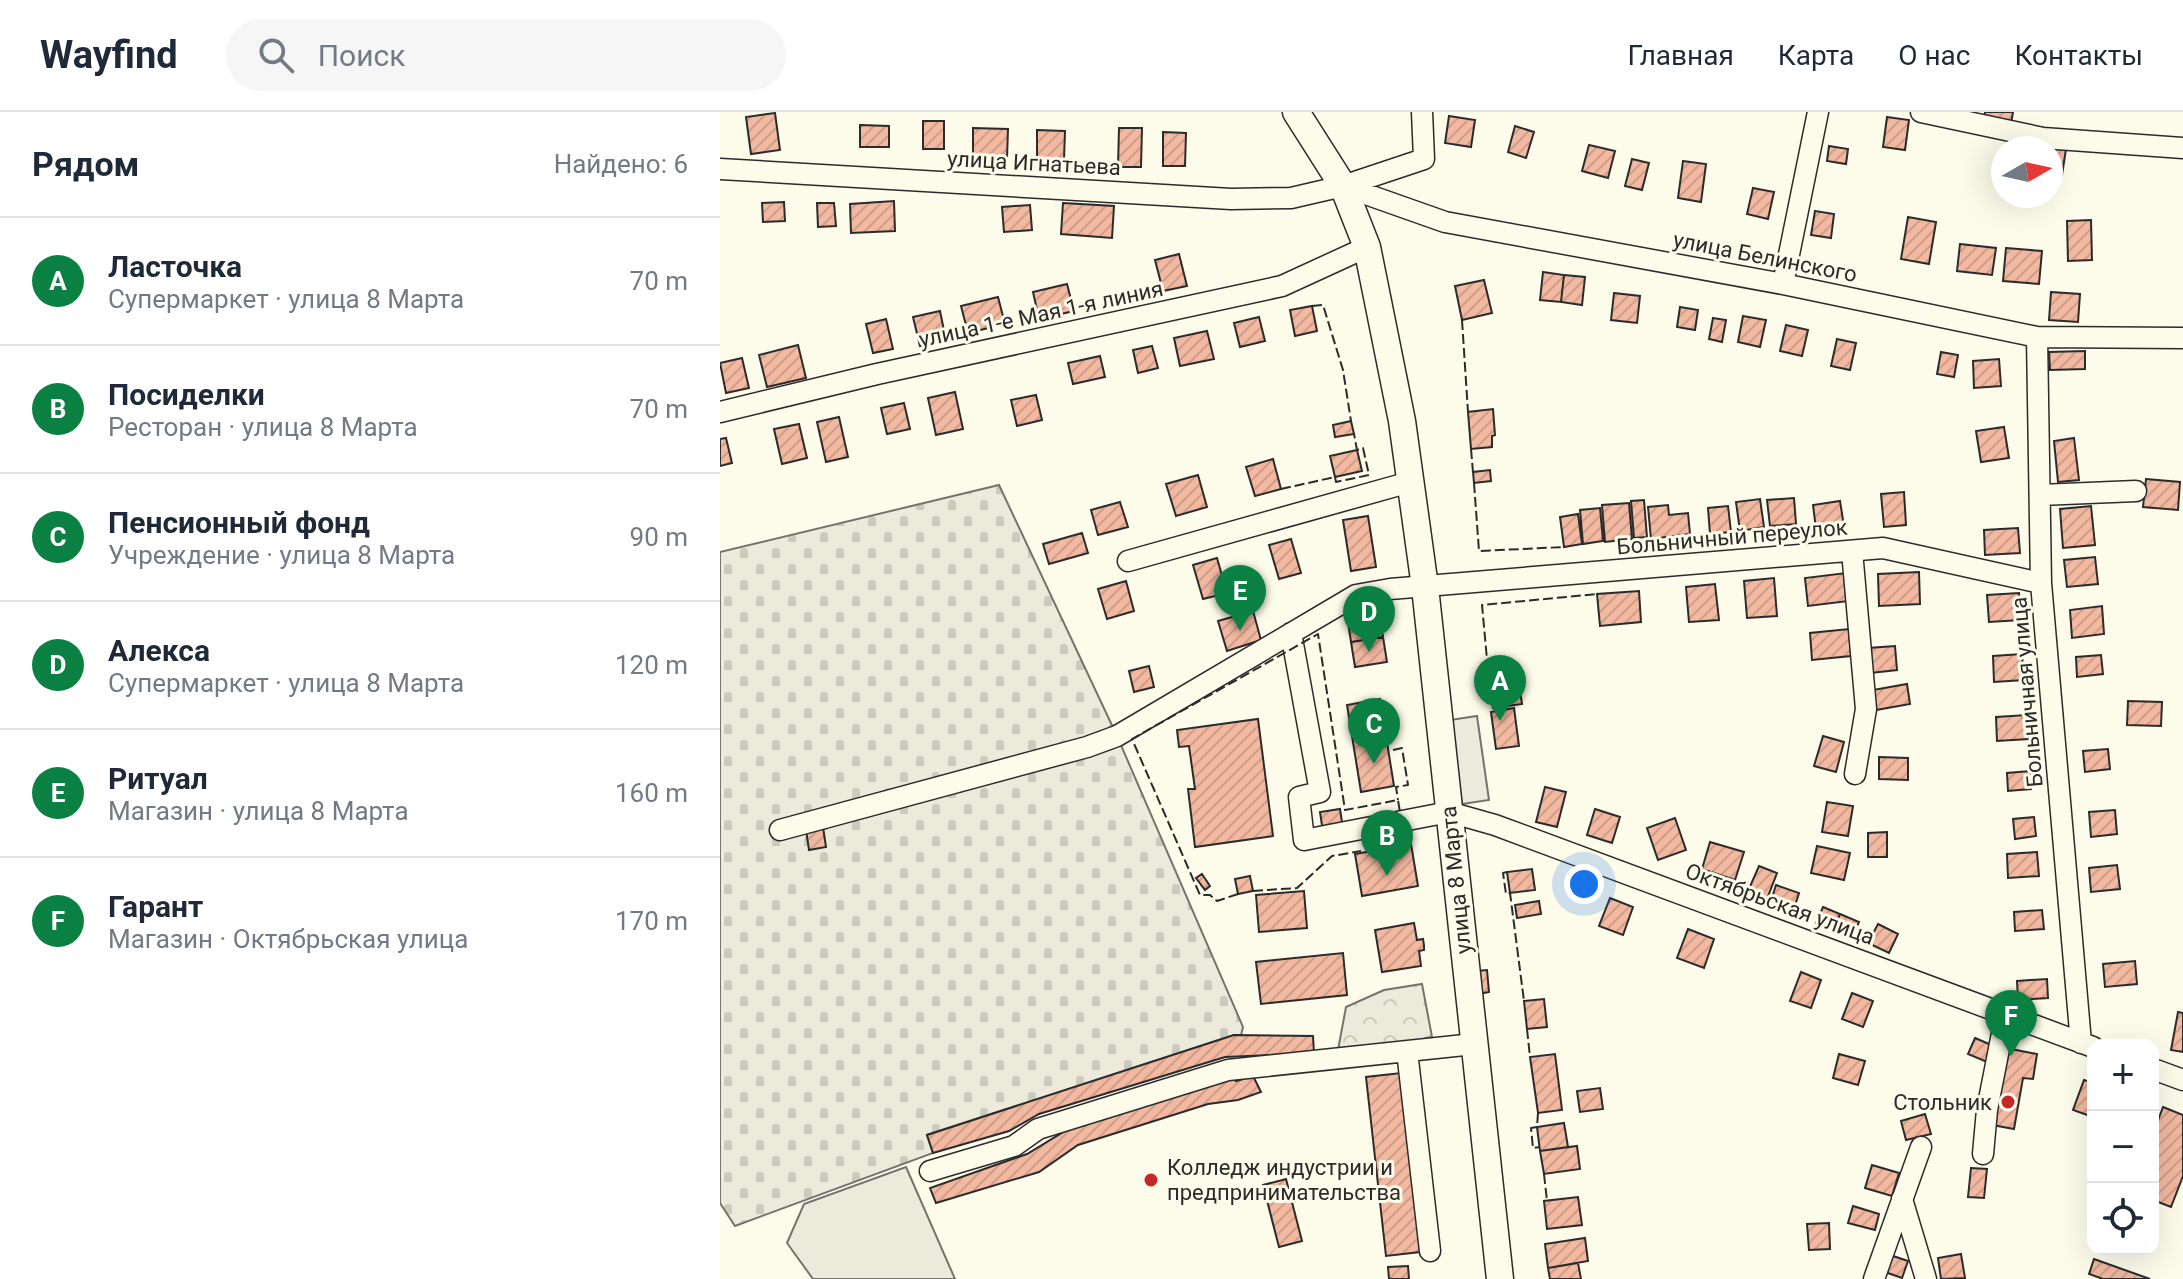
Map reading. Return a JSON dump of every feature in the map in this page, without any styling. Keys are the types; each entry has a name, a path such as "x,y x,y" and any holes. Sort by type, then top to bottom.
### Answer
{"main road":[{"name":"улица 8 Марта","path":"1296,112 1343,186 1367,247 1402,421 1425,587 1500,1279"}],"street":[{"path":"1343,186 1424,159 1422,112"},
{"path":"1783,284 1818,112"},
{"path":"1921,112 2043,138 2183,148"},
{"name":"улица Игнатьева","path":"720,169 1231,199 1291,198 1343,186"},
{"name":"улица Белинского","path":"1343,186 1445,222 1783,284 2037,337 2183,338"},
{"name":"улица 1-е Мая 1-я линия","path":"720,412 877,374 1282,286 1367,247"},
{"name":"Больничная улица","path":"2037,337 2041,583 2087,1045"},
{"path":"1128,561 1410,482"},
{"path":"2040,495 2136,491"},
{"name":"Больничный переулок","path":"780,830 1087,747 1117,736 1356,595 1883,548 2041,583"},
{"path":"1852,551 1866,709 1855,774"},
{"path":"1291,633 1320,792 1299,797 1304,840 1449,812"},
{"name":"Октябрьская улица","path":"1449,812 1495,825 2087,1045"},
{"path":"1983,1154 1987,1110 2006,1013"},
{"path":"930,1171 1014,1146 1038,1129 1228,1070 1474,1044"},
{"path":"1407,1051 1430,1251"},
{"path":"2159,1071 2183,1080"},
{"path":"1874,1279 1921,1147"},
{"path":"1902,1199 1926,1279"}],"green space":[{"path":"999,485 1117,736 1243,1027 1241,1035 927,1135 933,1153 735,1226 720,1203 720,552"},
{"path":"1422,984 1432,1037 1376,1050 1338,1050 1346,1007 1384,990"},
{"path":"906,1167 955,1279 813,1279 787,1243 804,1204"}],"shaded area":[{"path":"1477,716 1489,800 1462,804 1450,720"}],"building":[{"path":"1985,112 2013,112 2011,124 1984,118"},
{"path":"775,113 780,150 751,154 746,117"},
{"path":"1449,116 1475,120 1471,147 1445,143"},
{"path":"1887,117 1909,120 1905,150 1883,147"},
{"path":"923,121 944,121 944,149 923,149"},
{"path":"860,125 889,126 889,147 860,147"},
{"path":"1515,126 1534,132 1526,158 1508,152"},
{"path":"973,128 1008,129 1007,158 973,157"},
{"path":"1119,128 1142,128 1141,167 1118,167"},
{"path":"1037,130 1065,131 1064,160 1037,159"},
{"path":"1163,132 1186,133 1185,166 1163,166"},
{"path":"1589,145 1615,151 1608,178 1582,171"},
{"path":"1829,146 1848,149 1846,164 1827,161"},
{"path":"1632,159 1649,163 1642,190 1625,186"},
{"path":"1683,161 1706,164 1701,202 1678,198"},
{"path":"1753,188 1774,192 1768,219 1747,214"},
{"path":"894,201 895,231 851,233 850,204"},
{"path":"784,202 785,221 763,222 762,203"},
{"path":"817,203 834,203 836,226 818,227"},
{"path":"1063,203 1114,206 1112,238 1061,234"},
{"path":"1030,205 1032,230 1004,232 1002,207"},
{"path":"1815,211 1834,214 1831,238 1811,235"},
{"path":"1908,217 1936,222 1929,264 1901,259"},
{"path":"2091,220 2092,260 2068,261 2067,221"},
{"path":"1960,244 1996,248 1992,275 1957,271"},
{"path":"2006,248 2042,251 2039,284 2003,281"},
{"path":"1179,254 1187,286 1163,291 1155,260"},
{"path":"1543,272 1564,275 1561,302 1540,300"},
{"path":"1564,275 1585,277 1582,305 1561,302"},
{"path":"1484,280 1492,313 1462,320 1455,286"},
{"path":"1067,284 1074,311 1039,319 1033,292"},
{"path":"2051,292 2080,294 2078,322 2049,320"},
{"path":"1614,293 1640,296 1637,323 1611,320"},
{"path":"998,297 1005,324 968,333 961,306"},
{"path":"1312,306 1317,331 1295,336 1290,310"},
{"path":"1680,307 1698,310 1695,330 1677,327"},
{"path":"940,311 946,340 920,346 913,317"},
{"path":"1743,316 1766,320 1760,347 1738,342"},
{"path":"1259,317 1265,341 1240,347 1234,323"},
{"path":"1713,318 1726,320 1722,342 1709,339"},
{"path":"886,319 893,349 873,353 866,324"},
{"path":"1786,325 1808,330 1802,356 1780,351"},
{"path":"1207,331 1214,359 1180,366 1174,338"},
{"path":"1837,339 1856,343 1850,370 1831,366"},
{"path":"798,345 806,378 767,387 759,355"},
{"path":"1152,346 1158,368 1138,373 1133,350"},
{"path":"2085,351 2085,369 2050,370 2049,352"},
{"path":"1941,352 1958,355 1954,377 1937,374"},
{"path":"1100,356 1105,377 1073,384 1068,363"},
{"path":"742,358 749,388 726,393 720,363"},
{"path":"1999,359 2001,386 1974,388 1973,361"},
{"path":"955,392 963,429 936,435 928,398"},
{"path":"1036,395 1042,420 1017,426 1011,400"},
{"path":"904,403 910,429 887,434 881,408"},
{"path":"1493,409 1495,435 1492,436 1492,447 1471,449 1468,412"},
{"path":"839,417 848,457 826,462 817,422"},
{"path":"1351,421 1354,434 1335,437 1333,425"},
{"path":"799,424 807,458 782,464 774,429"},
{"path":"2004,427 2009,458 1981,462 1976,431"},
{"path":"726,438 732,463 720,466 720,439"},
{"path":"2074,438 2079,480 2058,482 2054,441"},
{"path":"1357,450 1362,471 1335,477 1330,456"},
{"path":"1273,459 1281,489 1255,496 1246,467"},
{"path":"1490,470 1491,481 1474,483 1473,472"},
{"path":"1198,475 1207,507 1176,516 1166,484"},
{"path":"2146,479 2180,482 2178,510 2143,507"},
{"path":"1904,492 1906,525 1884,527 1881,494"},
{"path":"1794,498 1796,524 1770,526 1767,500"},
{"path":"1760,499 1764,527 1740,531 1736,502"},
{"path":"1644,500 1647,537 1634,538 1631,501"},
{"path":"1840,501 1845,533 1817,537 1813,505"},
{"path":"1120,502 1128,527 1098,535 1091,510"},
{"path":"1629,503 1632,539 1605,542 1602,505"},
{"path":"1668,505 1669,515 1688,513 1690,534 1651,539 1648,507"},
{"path":"1728,506 1731,532 1710,534 1708,508"},
{"path":"2091,506 2095,545 2063,548 2060,509"},
{"path":"1600,508 1603,541 1583,544 1580,510"},
{"path":"1578,514 1582,544 1564,547 1560,517"},
{"path":"1368,516 1376,567 1351,571 1343,520"},
{"path":"2018,528 2020,553 1985,555 1984,530"},
{"path":"1082,533 1088,553 1049,564 1043,544"},
{"path":"1291,539 1301,573 1279,579 1269,545"},
{"path":"2095,557 2098,584 2067,587 2064,560"},
{"path":"1217,558 1227,593 1203,599 1193,565"},
{"path":"1919,572 1920,604 1879,606 1878,574"},
{"path":"1846,573 1849,601 1808,606 1805,578"},
{"path":"1774,578 1777,616 1747,618 1744,581"},
{"path":"1126,581 1134,611 1107,619 1098,589"},
{"path":"1715,584 1719,620 1689,622 1686,587"},
{"path":"1639,591 1641,622 1600,626 1597,594"},
{"path":"2019,593 2021,620 1989,622 1987,595"},
{"path":"2102,606 2104,634 2072,638 2070,610"},
{"path":"1378,610 1383,637 1351,642 1347,615"},
{"path":"1253,611 1261,640 1227,651 1218,621"},
{"path":"1849,629 1851,656 1812,660 1810,633"},
{"path":"1383,637 1387,662 1355,667 1351,642"},
{"path":"1895,646 1897,670 1871,673 1868,648"},
{"path":"2022,654 2024,680 1994,682 1993,656"},
{"path":"2101,655 2103,674 2077,677 2076,657"},
{"path":"1149,666 1154,687 1134,692 1129,671"},
{"path":"1518,677 1522,704 1493,708 1489,681"},
{"path":"1907,684 1910,704 1876,710 1873,690"},
{"path":"1380,699 1394,786 1361,792 1347,705"},
{"path":"2128,701 2162,702 2161,726 2127,725"},
{"path":"1514,708 1519,746 1496,749 1491,712"},
{"path":"2027,715 2029,739 1997,741 1996,717"},
{"path":"1258,719 1273,836 1195,847 1188,789 1195,789 1189,746 1179,747 1177,730"},
{"path":"1823,736 1844,742 1836,772 1814,766"},
{"path":"2108,749 2110,769 2085,772 2083,751"},
{"path":"1879,757 1908,758 1908,780 1879,779"},
{"path":"2030,771 2031,789 2008,791 2007,773"},
{"path":"1545,787 1566,792 1557,827 1536,822"},
{"path":"1827,802 1853,806 1848,836 1822,832"},
{"path":"1340,809 1343,829 1323,832 1320,812"},
{"path":"1595,809 1620,817 1612,843 1587,835"},
{"path":"2115,810 2117,834 2091,837 2089,812"},
{"path":"2034,817 2036,836 2015,839 2013,819"},
{"path":"1675,818 1686,850 1658,860 1647,828"},
{"path":"823,827 826,847 809,850 806,830"},
{"path":"1887,832 1887,857 1868,857 1868,833"},
{"path":"1710,842 1744,852 1735,880 1702,869"},
{"path":"1411,844 1418,886 1362,896 1355,854"},
{"path":"1817,846 1850,853 1844,880 1811,873"},
{"path":"2037,852 2039,876 2008,878 2007,854"},
{"path":"2117,865 2120,889 2091,892 2089,868"},
{"path":"1759,866 1777,873 1767,899 1748,891"},
{"path":"1532,869 1535,890 1510,893 1507,872"},
{"path":"1202,874 1210,886 1205,890 1196,878"},
{"path":"1250,876 1253,891 1238,894 1235,879"},
{"path":"1776,885 1799,893 1792,915 1769,907"},
{"path":"1304,891 1307,928 1259,932 1256,895"},
{"path":"1610,898 1633,907 1623,935 1599,926"},
{"path":"1539,901 1541,914 1517,918 1515,905"},
{"path":"1823,907 1840,914 1833,930 1816,923"},
{"path":"2042,910 2044,929 2015,931 2014,912"},
{"path":"1840,914 1859,922 1852,938 1833,930"},
{"path":"1414,923 1417,940 1423,939 1424,945 1424,950 1419,951 1421,966 1382,972 1375,930"},
{"path":"1878,924 1898,934 1889,953 1868,943"},
{"path":"1688,929 1714,939 1704,968 1677,958"},
{"path":"1343,953 1347,995 1261,1004 1256,962"},
{"path":"2135,961 2137,984 2105,987 2103,964"},
{"path":"1487,970 1489,992 1479,994 1476,971"},
{"path":"1801,972 1821,980 1811,1008 1790,1001"},
{"path":"2047,979 2048,998 2018,1000 2017,981"},
{"path":"1852,993 1873,1001 1863,1027 1842,1019"},
{"path":"1544,999 1547,1027 1527,1029 1524,1001"},
{"path":"2178,1012 2183,1013 2183,1052 2171,1050"},
{"path":"1234,1035 1313,1036 1314,1053 1225,1057 1039,1114 1009,1131 933,1153 927,1135"},
{"path":"1975,1038 1994,1046 1987,1062 1968,1054"},
{"name":"Стольник","path":"2006,1048 2037,1054 2033,1079 2023,1078 2014,1129 1992,1125"},
{"path":"1555,1054 1562,1110 1538,1113 1530,1057"},
{"path":"1839,1054 1865,1061 1858,1085 1833,1078"},
{"path":"1401,1073 1420,1252 1386,1256 1366,1077"},
{"path":"1253,1076 1261,1092 1238,1100 1208,1104 1078,1145 1039,1172 936,1203 930,1188 1027,1154 1070,1128 1232,1077 1236,1081"},
{"path":"2084,1080 2087,1081 2087,1115 2073,1110"},
{"path":"1600,1088 1603,1109 1580,1112 1577,1091"},
{"path":"2163,1107 2183,1115 2183,1176 2171,1207 2159,1202 2159,1118"},
{"path":"1925,1114 1931,1134 1906,1140 1901,1121"},
{"path":"1564,1123 1568,1147 1540,1151 1537,1127"},
{"path":"1577,1146 1580,1169 1544,1174 1540,1151"},
{"path":"1872,1165 1899,1173 1892,1196 1865,1188"},
{"path":"1971,1168 1987,1169 1984,1198 1968,1197"},
{"path":"1286,1179 1302,1241 1279,1247 1263,1185"},
{"path":"1578,1197 1582,1225 1547,1229 1544,1201"},
{"path":"1853,1206 1879,1214 1875,1230 1848,1223"},
{"path":"1829,1223 1830,1249 1809,1250 1807,1224"},
{"path":"1585,1238 1588,1261 1548,1268 1545,1244"},
{"path":"1961,1254 1965,1278 1941,1279 1938,1258"},
{"path":"1890,1255 1908,1261 1902,1278 1885,1272"},
{"path":"2094,1259 2150,1279 2103,1279 2089,1274"},
{"path":"1578,1263 1581,1279 1550,1279 1548,1268"},
{"path":"1408,1266 1409,1279 1389,1279 1388,1267"}],"fence":[{"path":"1312,306 1323,305 1343,370 1351,421"},
{"path":"1462,320 1468,412"},
{"path":"1281,489 1335,477 1336,482 1369,475 1363,448 1357,450 1354,434"},
{"path":"1471,449 1473,472"},
{"path":"1474,483 1479,551 1564,547"},
{"path":"1493,702 1488,703 1485,682 1489,681 1482,605 1597,594"},
{"path":"1238,894 1217,901 1210,895 1200,895 1132,739 1318,634 1345,810 1398,800 1405,843 1401,844"},
{"path":"1393,750 1402,748 1408,785 1396,787 1398,800"},
{"path":"1253,891 1297,888 1332,856 1361,851"},
{"path":"1507,872 1503,873 1506,894 1510,893 1524,1001"},
{"path":"1527,1029 1530,1057"},
{"path":"1538,1113 1537,1127 1531,1128 1533,1148 1540,1147"},
{"path":"1544,1174 1547,1201"}],"place":[{"name":"Ритуал","path":"1240,631"},
{"name":"Алекса","path":"1369,652"},
{"name":"Ласточка","path":"1500,721"},
{"name":"Пенсионный фонд","path":"1374,764"},
{"name":"Посиделки","path":"1387,876"},
{"name":"Гарант","path":"2011,1056"},
{"name":"Стольник","path":"2008,1102"},
{"name":"Колледж индустрии и предпринимательства","path":"1151,1180"}]}
